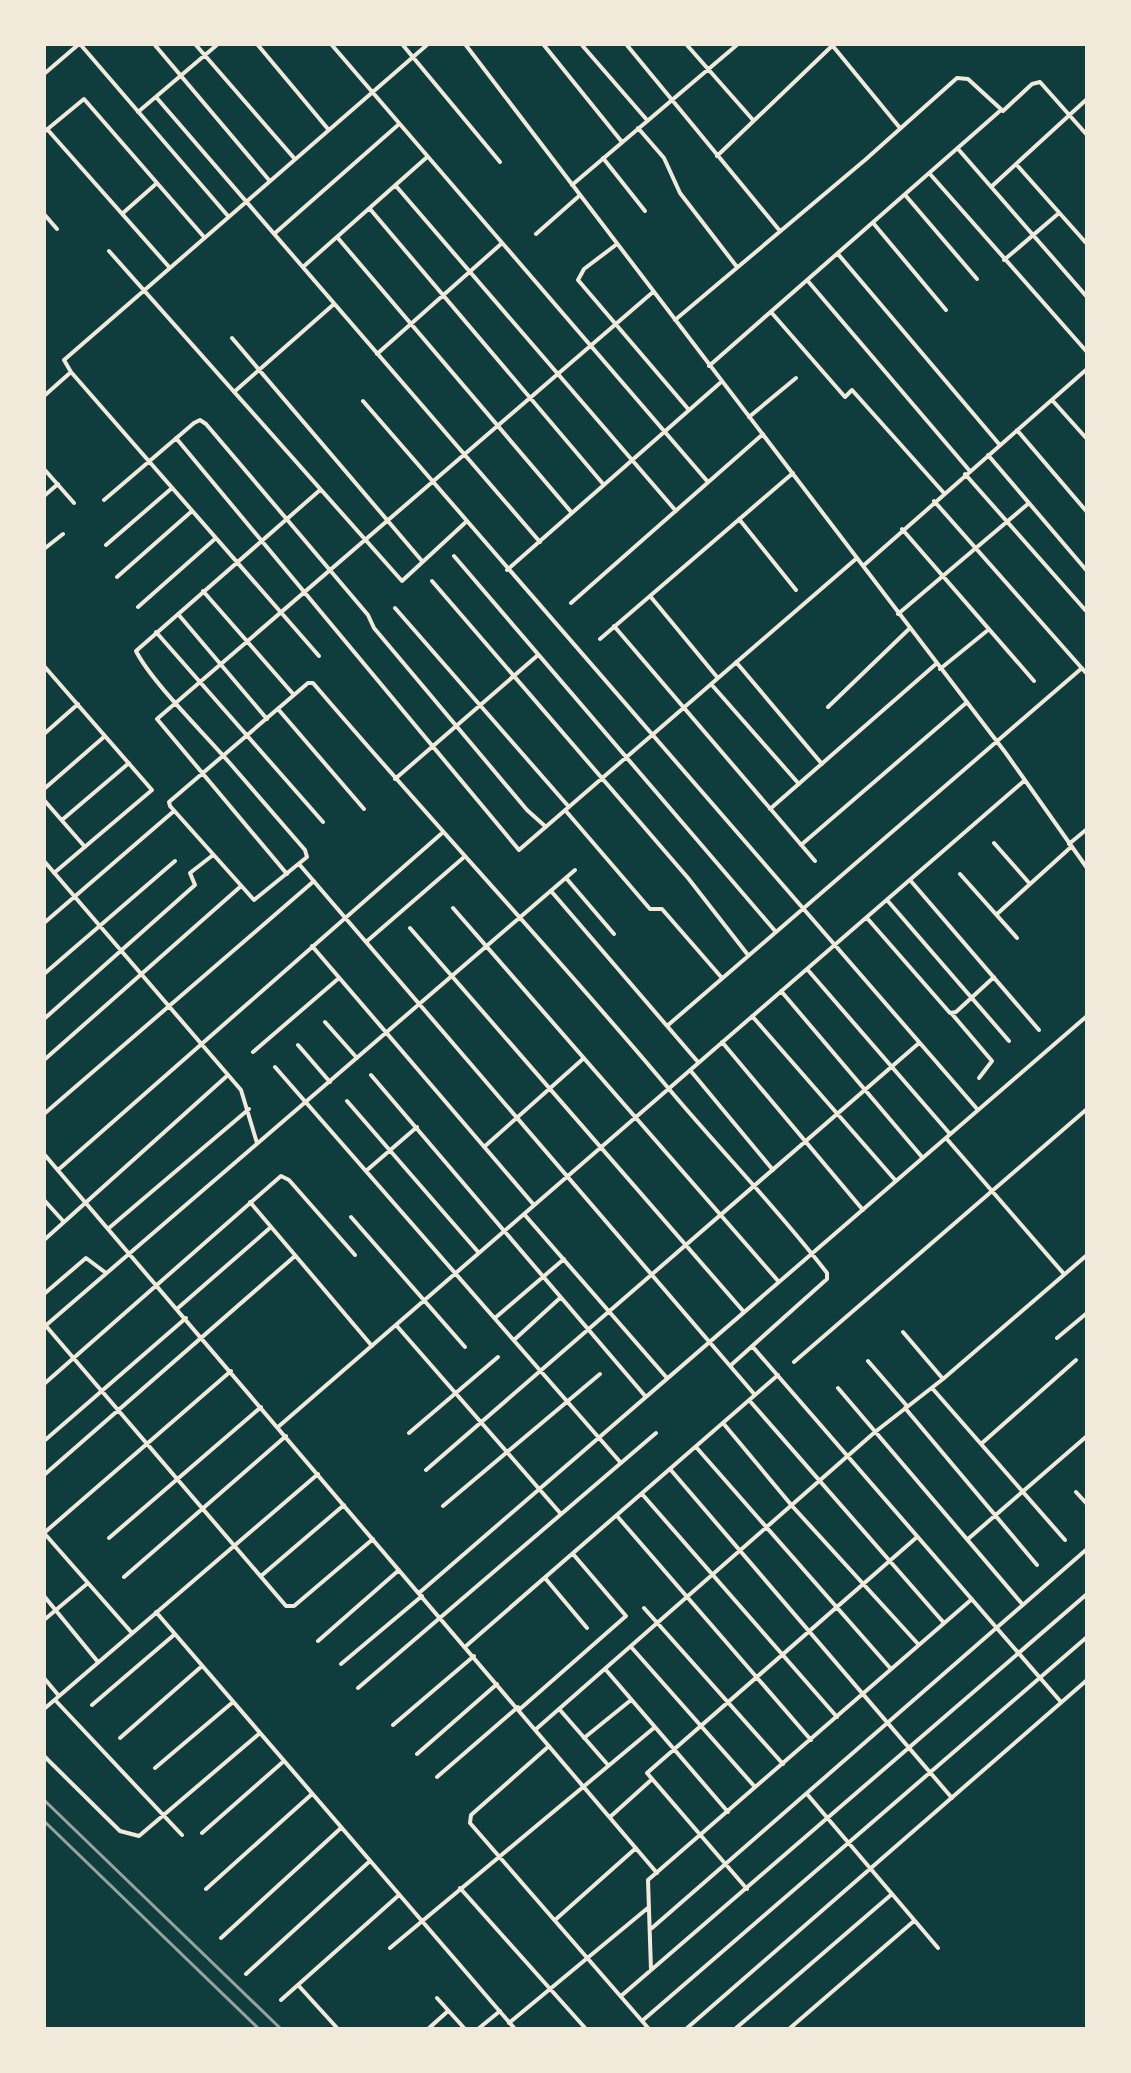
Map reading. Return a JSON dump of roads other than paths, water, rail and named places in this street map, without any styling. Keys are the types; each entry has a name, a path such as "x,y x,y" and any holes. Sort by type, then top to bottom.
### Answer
{"street":[{"path":"44,74 80,44 228,216"},
{"path":"154,44 269,180"},
{"path":"195,44 294,158"},
{"path":"138,112 218,44"},
{"path":"257,44 328,129"},
{"path":"331,44 708,482"},
{"path":"402,44 500,162"},
{"path":"319,656 71,372 65,363 66,356 428,44"},
{"path":"465,44 720,383 763,434 996,741 1087,868"},
{"path":"543,44 622,142"},
{"path":"581,44 647,120"},
{"path":"626,44 780,231"},
{"path":"686,44 753,120"},
{"path":"572,185 738,44"},
{"path":"717,156 833,45 900,128"},
{"path":"675,320 960,76 968,79 1001,110"},
{"path":"709,366 1038,81 1087,135"},
{"path":"156,97 540,542"},
{"path":"170,268 46,131 84,99 204,237"},
{"path":"991,187 1087,99"},
{"path":"274,234 398,125"},
{"path":"638,128 664,158 680,193 737,267"},
{"path":"959,150 1087,297"},
{"path":"303,267 426,158"},
{"path":"603,158 645,211"},
{"path":"1016,164 1087,244"},
{"path":"930,174 1087,352"},
{"path":"123,213 157,183"},
{"path":"396,186 676,511"},
{"path":"536,234 580,196"},
{"path":"906,196 977,279"},
{"path":"370,209 604,485"},
{"path":"1004,260 1059,213"},
{"path":"44,214 57,229"},
{"path":"874,224 946,310"},
{"path":"337,237 572,513"},
{"path":"377,354 501,244"},
{"path":"617,244 584,269 578,280 689,410"},
{"path":"109,251 402,581 467,521"},
{"path":"838,254 999,445"},
{"path":"807,280 1006,522 1087,612"},
{"path":"287,874 158,722 653,292"},
{"path":"234,392 335,304"},
{"path":"771,312 845,397 852,390 943,492"},
{"path":"232,338 422,561"},
{"path":"863,566 943,492 1087,369"},
{"path":"44,396 71,372"},
{"path":"749,417 796,378"},
{"path":"507,570 720,383"},
{"path":"1052,400 1087,439"},
{"path":"363,401 978,1110"},
{"path":"104,500 198,420 206,424 457,727 546,827"},
{"path":"1017,430 1087,512"},
{"path":"571,603 763,434"},
{"path":"176,438 519,850 857,558"},
{"path":"988,455 1087,571"},
{"path":"44,469 74,503"},
{"path":"600,639 793,473"},
{"path":"44,496 58,484"},
{"path":"106,545 172,488"},
{"path":"320,490 137,649 137,653 223,756 307,853 299,864 254,900 169,802 223,756 247,735 267,719 294,695 313,683 463,858 521,917 812,1253 828,1278 730,1366"},
{"path":"934,501 1087,674"},
{"path":"898,614 1029,503"},
{"path":"117,577 192,511"},
{"path":"739,519 796,590"},
{"path":"902,529 1034,681"},
{"path":"44,549 63,534"},
{"path":"138,607 216,538"},
{"path":"454,556 776,932"},
{"path":"432,581 749,955"},
{"path":"203,591 294,695"},
{"path":"650,596 718,678"},
{"path":"395,608 650,909 662,909 722,978"},
{"path":"178,613 267,719"},
{"path":"614,626 815,861"},
{"path":"828,707 909,629"},
{"path":"770,809 938,667 988,630"},
{"path":"156,632 323,822"},
{"path":"395,779 538,655"},
{"path":"736,662 822,764"},
{"path":"44,666 152,790 54,873"},
{"path":"667,1026 1082,668"},
{"path":"711,684 799,784"},
{"path":"801,845 966,703"},
{"path":"44,734 78,704"},
{"path":"278,709 364,809"},
{"path":"44,789 105,736"},
{"path":"62,820 129,763"},
{"path":"278,1427 1024,781"},
{"path":"44,800 85,847"},
{"path":"44,923 174,811"},
{"path":"997,914 1087,829"},
{"path":"58,1170 442,834"},
{"path":"994,843 1030,884"},
{"path":"44,1019 195,885 190,873 213,855"},
{"path":"366,942 463,858"},
{"path":"44,861 241,1090 258,1144"},
{"path":"44,974 175,861"},
{"path":"299,864 755,1395"},
{"path":"373,1539 292,1608 44,1326 575,870"},
{"path":"960,874 1017,938"},
{"path":"566,878 614,934"},
{"path":"910,880 1039,1030"},
{"path":"44,1114 314,881"},
{"path":"44,1060 241,887"},
{"path":"551,891 699,1062"},
{"path":"887,900 1009,1041"},
{"path":"453,908 779,1282"},
{"path":"866,917 992,1061 979,1078"},
{"path":"410,928 744,1312"},
{"path":"312,946 534,1205"},
{"path":"807,969 1064,1274"},
{"path":"952,1014 994,977"},
{"path":"253,1052 339,978"},
{"path":"781,991 923,1158"},
{"path":"752,1016 896,1181"},
{"path":"341,1664 1087,1016"},
{"path":"325,1022 357,1058"},
{"path":"722,1042 863,1210"},
{"path":"426,1470 919,1043"},
{"path":"298,1045 330,1082"},
{"path":"484,1148 584,1058"},
{"path":"275,1067 621,1463"},
{"path":"690,1070 773,1170"},
{"path":"44,1240 228,1075"},
{"path":"371,1075 646,1397"},
{"path":"347,1101 479,1253"},
{"path":"109,1228 249,1109"},
{"path":"794,1362 1087,1109"},
{"path":"366,1171 417,1127"},
{"path":"44,1154 657,1873"},
{"path":"44,1384 276,1179 285,1177 355,1255"},
{"path":"44,1200 64,1222"},
{"path":"250,1202 372,1346"},
{"path":"524,1214 668,1378"},
{"path":"351,1217 465,1347"},
{"path":"178,1308 271,1227"},
{"path":"535,1730 875,1432 943,1379 1087,1255"},
{"path":"44,1475 295,1256"},
{"path":"44,1294 86,1258 107,1274"},
{"path":"495,1318 564,1259"},
{"path":"514,1340 560,1298"},
{"path":"1057,1338 1087,1313"},
{"path":"44,1441 186,1318"},
{"path":"396,1325 561,1514"},
{"path":"903,1332 943,1379"},
{"path":"752,1346 1061,1702"},
{"path":"409,1433 498,1357"},
{"path":"981,1444 1076,1360"},
{"path":"868,1361 1037,1565"},
{"path":"132,1633 44,1533 231,1371"},
{"path":"443,1506 600,1374"},
{"path":"466,1646 778,1375"},
{"path":"838,1388 1023,1605"},
{"path":"932,1388 1065,1540"},
{"path":"749,1400 944,1623"},
{"path":"109,1538 261,1407"},
{"path":"723,1423 793,1507 919,1645"},
{"path":"358,1688 656,1433"},
{"path":"124,1577 286,1436"},
{"path":"967,1539 1087,1436"},
{"path":"696,1447 891,1669"},
{"path":"670,1469 952,1798"},
{"path":"44,1709 318,1474"},
{"path":"1076,1492 1087,1504"},
{"path":"642,1494 837,1717"},
{"path":"261,1576 344,1505"},
{"path":"617,1516 811,1740"},
{"path":"747,1889 650,1781 647,1773 917,1537"},
{"path":"652,1928 1087,1549"},
{"path":"437,1777 626,1616 573,1554"},
{"path":"318,1641 399,1570"},
{"path":"545,1578 587,1628"},
{"path":"44,1620 88,1583"},
{"path":"621,1996 1087,1594"},
{"path":"44,1596 98,1662"},
{"path":"651,1970 652,1928 647,1883 972,1599"},
{"path":"644,1608 783,1764"},
{"path":"156,1612 515,2029"},
{"path":"92,1705 175,1634"},
{"path":"642,2021 850,1845 1087,1637"},
{"path":"632,1648 755,1788"},
{"path":"393,1725 474,1656"},
{"path":"120,1738 202,1666"},
{"path":"606,1670 728,1812"},
{"path":"44,1678 57,1698 182,1835"},
{"path":"686,2029 1087,1680"},
{"path":"417,1754 497,1684"},
{"path":"584,1738 631,1700"},
{"path":"155,1768 233,1702"},
{"path":"560,1710 608,1765"},
{"path":"390,1948 655,1727"},
{"path":"44,1756 124,1834 139,1836 260,1733"},
{"path":"549,1746 469,1817 470,1823 649,2029"},
{"path":"202,1833 284,1761"},
{"path":"610,1818 650,1781"},
{"path":"206,1889 312,1794"},
{"path":"807,1794 938,1948"},
{"path":"221,1938 341,1828"},
{"path":"555,1920 636,1848"},
{"path":"246,1974 370,1861"},
{"path":"460,1888 586,2029"},
{"path":"735,2029 892,1894"},
{"path":"281,2000 399,1895"},
{"path":"509,2023 650,1906"},
{"path":"789,2029 915,1921"},
{"path":"298,1985 338,2029"},
{"path":"437,1998 465,2029"},
{"path":"428,2029 448,2011"},
{"path":"478,2029 500,2011"}],"railway":[{"path":"44,1800 281,2029"},
{"path":"44,1821 259,2029"}]}
